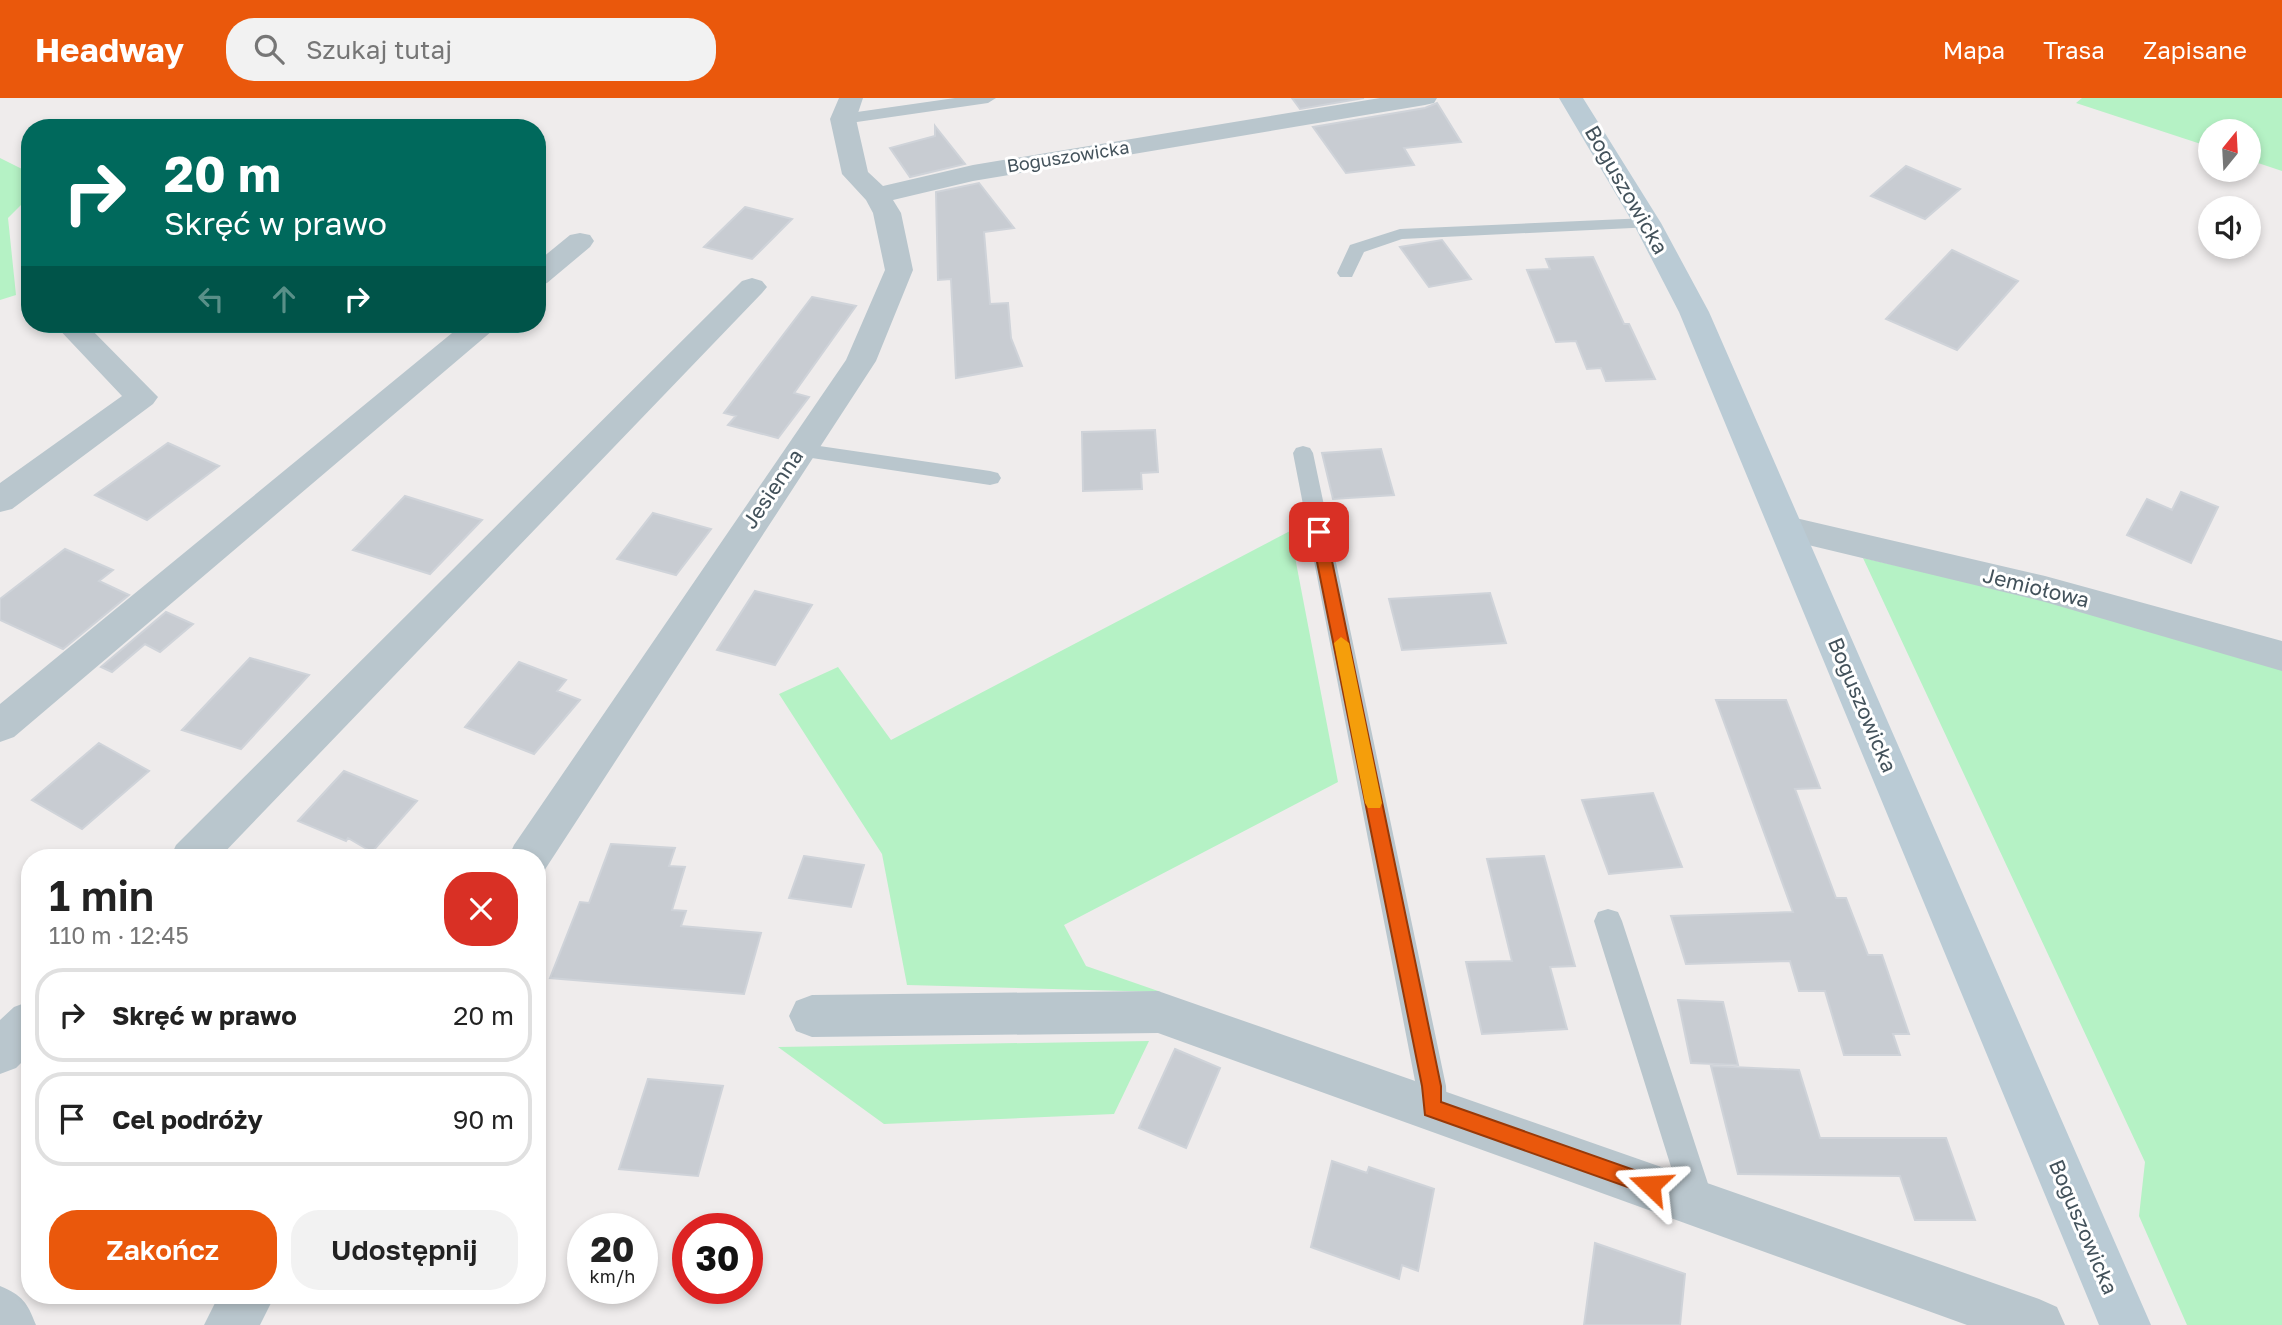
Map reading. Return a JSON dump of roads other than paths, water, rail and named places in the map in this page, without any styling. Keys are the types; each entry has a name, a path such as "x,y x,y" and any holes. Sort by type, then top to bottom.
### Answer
{"street":[{"name":"Boguszowicka","path":"877,196 974,173 1425,98"},
{"name":"Boguszowicka","path":"1571,98 1647,223 1694,312 2125,1325"},
{"name":"Jesienna","path":"535,849 799,450 861,361 900,270 887,212 877,196 855,174 847,109"},
{"path":"546,269 580,241"},
{"path":"200,849 752,287"},
{"path":"0,500 142,397 78,333"},
{"path":"0,726 470,333"},
{"name":"Jemiołowa","path":"1787,528 2045,589 2282,656"},
{"path":"812,1016 1158,1012 2039,1325"},
{"path":"0,1052 21,1031"},
{"path":"230,1325 244,1304"},
{"path":"0,1312 10,1325"}],"lane":[{"path":"847,109 988,98"},
{"path":"1346,273 1356,249 1400,234 1647,223"},
{"path":"799,450 990,478"},
{"path":"1303,453 1431,1086 1432,1108"},
{"path":"1608,921 1698,1202"}]}
